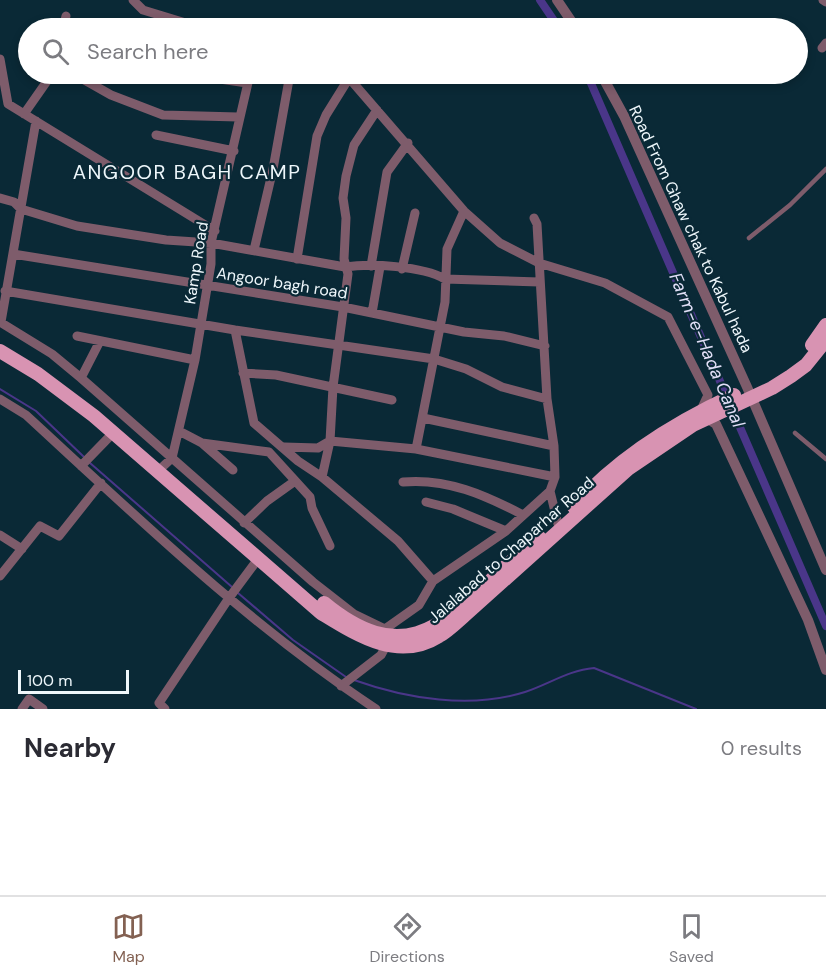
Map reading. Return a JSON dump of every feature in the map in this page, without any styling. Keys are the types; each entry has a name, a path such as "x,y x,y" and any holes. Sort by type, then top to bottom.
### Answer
{"main road":[{"path":"745,395 788,368 809,349 826,325"},
{"path":"701,416 791,376 806,365 826,340"},
{"name":"Jalalabad to Chaparhar Road","path":"0,351 38,374 114,432 321,613 357,635 386,646 411,646 439,637 628,469 701,416"},
{"name":"Jalalabad to Chaparhar Road","path":"171,484 220,514 327,605 361,626 388,636 409,637 434,628 525,549 558,524 584,495 622,461 701,416"}],"street":[{"path":"133,0 143,10 169,18"},
{"path":"557,0 569,18"},
{"path":"0,59 4,103 215,231"},
{"path":"24,114 45,84"},
{"path":"94,84 111,95 163,115 238,117"},
{"name":"Kamp Road","path":"172,458 195,360 207,286 211,243 234,151 238,117 247,84"},
{"path":"254,250 273,169 288,84"},
{"path":"297,259 317,136 326,115 345,84"},
{"path":"354,84 408,143 464,211 500,243 539,263 605,283 668,317 708,395 701,416 716,424 808,620 826,670"},
{"name":"Road From Ghaw chak to Kabul hada","path":"606,84 624,116 745,395 826,570"},
{"path":"322,477 330,441 333,387 348,274 345,267 346,218 343,198 346,176 354,145 377,110"},
{"path":"36,121 13,254 4,291 1,322 51,354 81,378 244,523 354,614 385,629 419,605 433,581 506,531 550,491 555,477 554,446 547,399 545,346 534,218"},
{"path":"156,135 234,151"},
{"path":"372,313 375,267 387,172 408,143"},
{"path":"0,198 14,202 21,209 77,226 166,240 211,243 345,267 402,268 434,273 445,279 539,282"},
{"path":"416,449 445,302 447,249 464,211"},
{"path":"402,268 415,213"},
{"name":"Angoor bagh road","path":"13,254 343,307 464,332 504,336 545,346"},
{"path":"4,291 236,330 434,359 466,369 502,387 547,399"},
{"path":"236,330 254,423 284,447 298,462 322,477 398,541 433,581"},
{"path":"77,336 195,360"},
{"path":"81,378 100,341"},
{"path":"243,373 276,375 392,400"},
{"path":"0,399 26,415 229,598 341,686 376,709"},
{"path":"423,418 554,446"},
{"path":"179,431 202,443 232,470"},
{"path":"81,466 114,432"},
{"path":"284,447 318,448 330,441 416,449 555,477"},
{"path":"202,443 269,452 310,497 312,508 330,546"},
{"path":"158,471 172,458"},
{"path":"403,482 428,480 485,495 523,515"},
{"path":"244,523 267,501 295,481"},
{"path":"0,576 40,526 59,536 101,483"},
{"path":"550,491 558,524"},
{"path":"426,502 453,509 506,531"},
{"path":"0,535 22,549"},
{"path":"166,709 159,703 229,598 258,559"},
{"path":"341,686 381,655 386,646"},
{"path":"22,709 30,699 43,709"}],"lane":[{"path":"749,238 790,205 826,169"},
{"path":"795,433 826,459"}],"waterway":[{"name":"Farm-e-Hada Canal","path":"540,0 552,18"},
{"name":"Farm-e-Hada Canal","path":"591,84 826,626"},
{"path":"0,389 36,411 84,457"},
{"path":"90,463 232,587"},
{"path":"238,593 293,640 346,677"},
{"path":"354,680 417,697 439,700 483,700 525,692 568,674 594,668 696,709"}],"district":[{"name":"ANGOOR BAGH CAMP","path":"187,172"}]}
